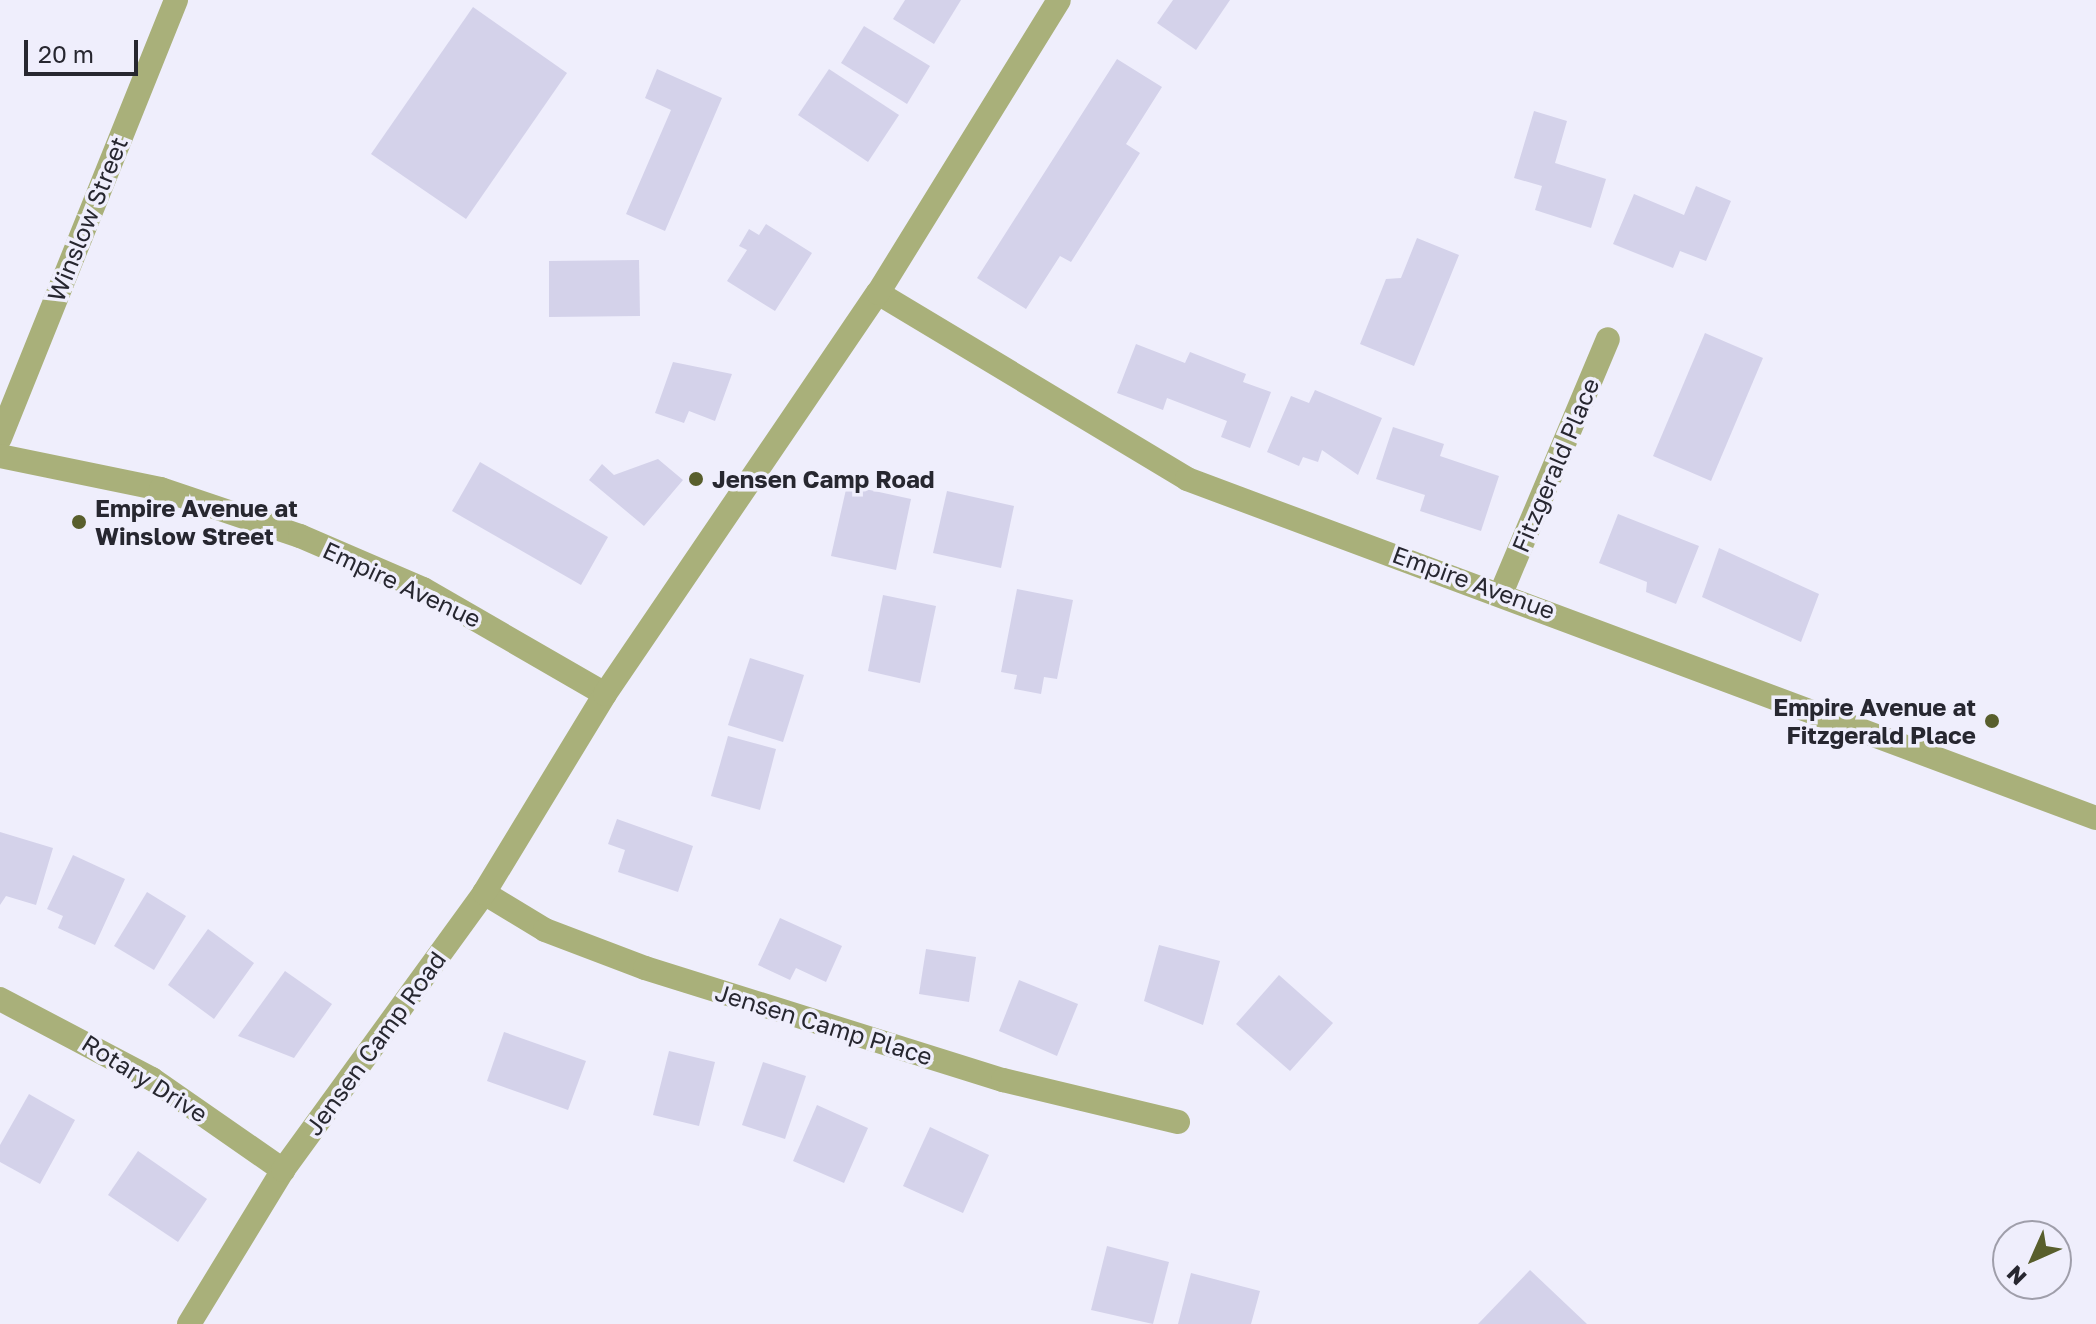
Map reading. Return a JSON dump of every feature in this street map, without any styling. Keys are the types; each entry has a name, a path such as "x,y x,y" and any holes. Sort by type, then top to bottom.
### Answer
{"street":[{"name":"Winslow Street","path":"0,438 176,0"},
{"name":"Jensen Camp Road","path":"189,1324 283,1170 484,893 605,694 878,293 1059,0"},
{"name":"Empire Avenue","path":"878,293 1187,479 1502,591 2096,818"},
{"name":"Fitzgerald Place","path":"1502,591 1608,339"},
{"name":"Empire Avenue","path":"0,456 161,489 300,536 423,589 605,694"},
{"name":"Jensen Camp Place","path":"484,893 545,930 645,968 1003,1080 1178,1122"},
{"name":"Rotary Drive","path":"0,999 152,1079 283,1170"}],"building":[{"path":"905,0 961,0 934,44 893,19"},
{"path":"1173,0 1230,0 1196,50 1157,23"},
{"path":"473,7 567,73 466,219 371,154"},
{"path":"864,26 930,66 907,104 841,63"},
{"path":"1117,59 1162,87 1126,144 1140,153 1071,262 1060,256 1026,309 977,278"},
{"path":"657,69 722,98 665,231 626,214 671,110 645,98"},
{"path":"829,69 899,115 868,162 798,115"},
{"path":"1534,111 1567,121 1555,163 1606,179 1591,228 1535,210 1542,186 1514,178"},
{"path":"1696,186 1731,201 1706,261 1680,251 1673,268 1613,244 1634,194 1684,215"},
{"path":"766,224 812,253 775,311 727,281 747,250 739,246 749,229 759,235"},
{"path":"1417,238 1459,255 1414,366 1360,344 1386,279 1401,278"},
{"path":"639,260 640,316 549,317 549,261"},
{"path":"1705,333 1763,358 1711,481 1653,456"},
{"path":"1136,344 1185,363 1190,352 1246,374 1243,382 1271,392 1250,448 1221,437 1227,421 1167,398 1163,410 1117,393"},
{"path":"673,362 732,374 715,421 689,411 684,423 655,413"},
{"path":"1315,390 1382,418 1358,475 1322,450 1318,462 1303,457 1299,466 1267,452 1291,396 1309,403"},
{"path":"1393,427 1444,444 1440,456 1499,476 1481,531 1420,511 1425,495 1376,479"},
{"path":"658,459 683,480 644,526 589,480 602,464 614,475"},
{"path":"480,462 608,537 581,585 452,511"},
{"path":"847,485 911,499 896,570 831,556"},
{"path":"947,491 1014,506 1001,568 933,553"},
{"path":"1618,514 1699,546 1676,604 1646,592 1647,582 1599,563"},
{"path":"1719,548 1819,594 1801,642 1702,597"},
{"path":"1017,589 1073,600 1057,679 1044,677 1041,694 1014,689 1017,675 1001,672"},
{"path":"883,595 936,606 920,683 868,671"},
{"path":"750,658 804,675 783,742 728,725"},
{"path":"728,736 776,749 760,810 711,796"},
{"path":"617,819 693,846 678,892 618,872 625,850 608,844"},
{"path":"0,832 53,848 36,905 6,896 0,905"},
{"path":"73,855 125,879 95,945 58,928 63,916 47,909"},
{"path":"147,892 186,916 154,970 114,946"},
{"path":"780,918 842,946 826,982 796,968 790,980 758,965"},
{"path":"208,929 254,963 214,1019 168,985"},
{"path":"1159,945 1220,961 1203,1025 1144,1001"},
{"path":"926,949 976,957 969,1002 919,994"},
{"path":"285,971 332,1004 294,1058 238,1036"},
{"path":"1279,975 1333,1023 1290,1071 1236,1024"},
{"path":"1019,980 1078,1004 1057,1056 999,1031"},
{"path":"504,1032 586,1061 568,1110 487,1081"},
{"path":"669,1051 715,1062 699,1126 653,1115"},
{"path":"763,1062 806,1076 785,1139 742,1125"},
{"path":"29,1094 75,1120 40,1184 0,1162 0,1145"},
{"path":"817,1105 868,1128 844,1183 793,1161"},
{"path":"930,1127 989,1155 963,1213 903,1186"},
{"path":"138,1151 207,1199 178,1242 108,1195"},
{"path":"1107,1246 1169,1262 1153,1324 1091,1310"},
{"path":"1530,1270 1587,1324 1478,1324"},
{"path":"1191,1273 1260,1291 1251,1324 1178,1324"}],"place":[{"name":"Jensen Camp Road","path":"696,479"},
{"name":"Empire Avenue at Winslow Street","path":"79,522"},
{"name":"Empire Avenue at Fitzgerald Place","path":"1992,721"}]}
